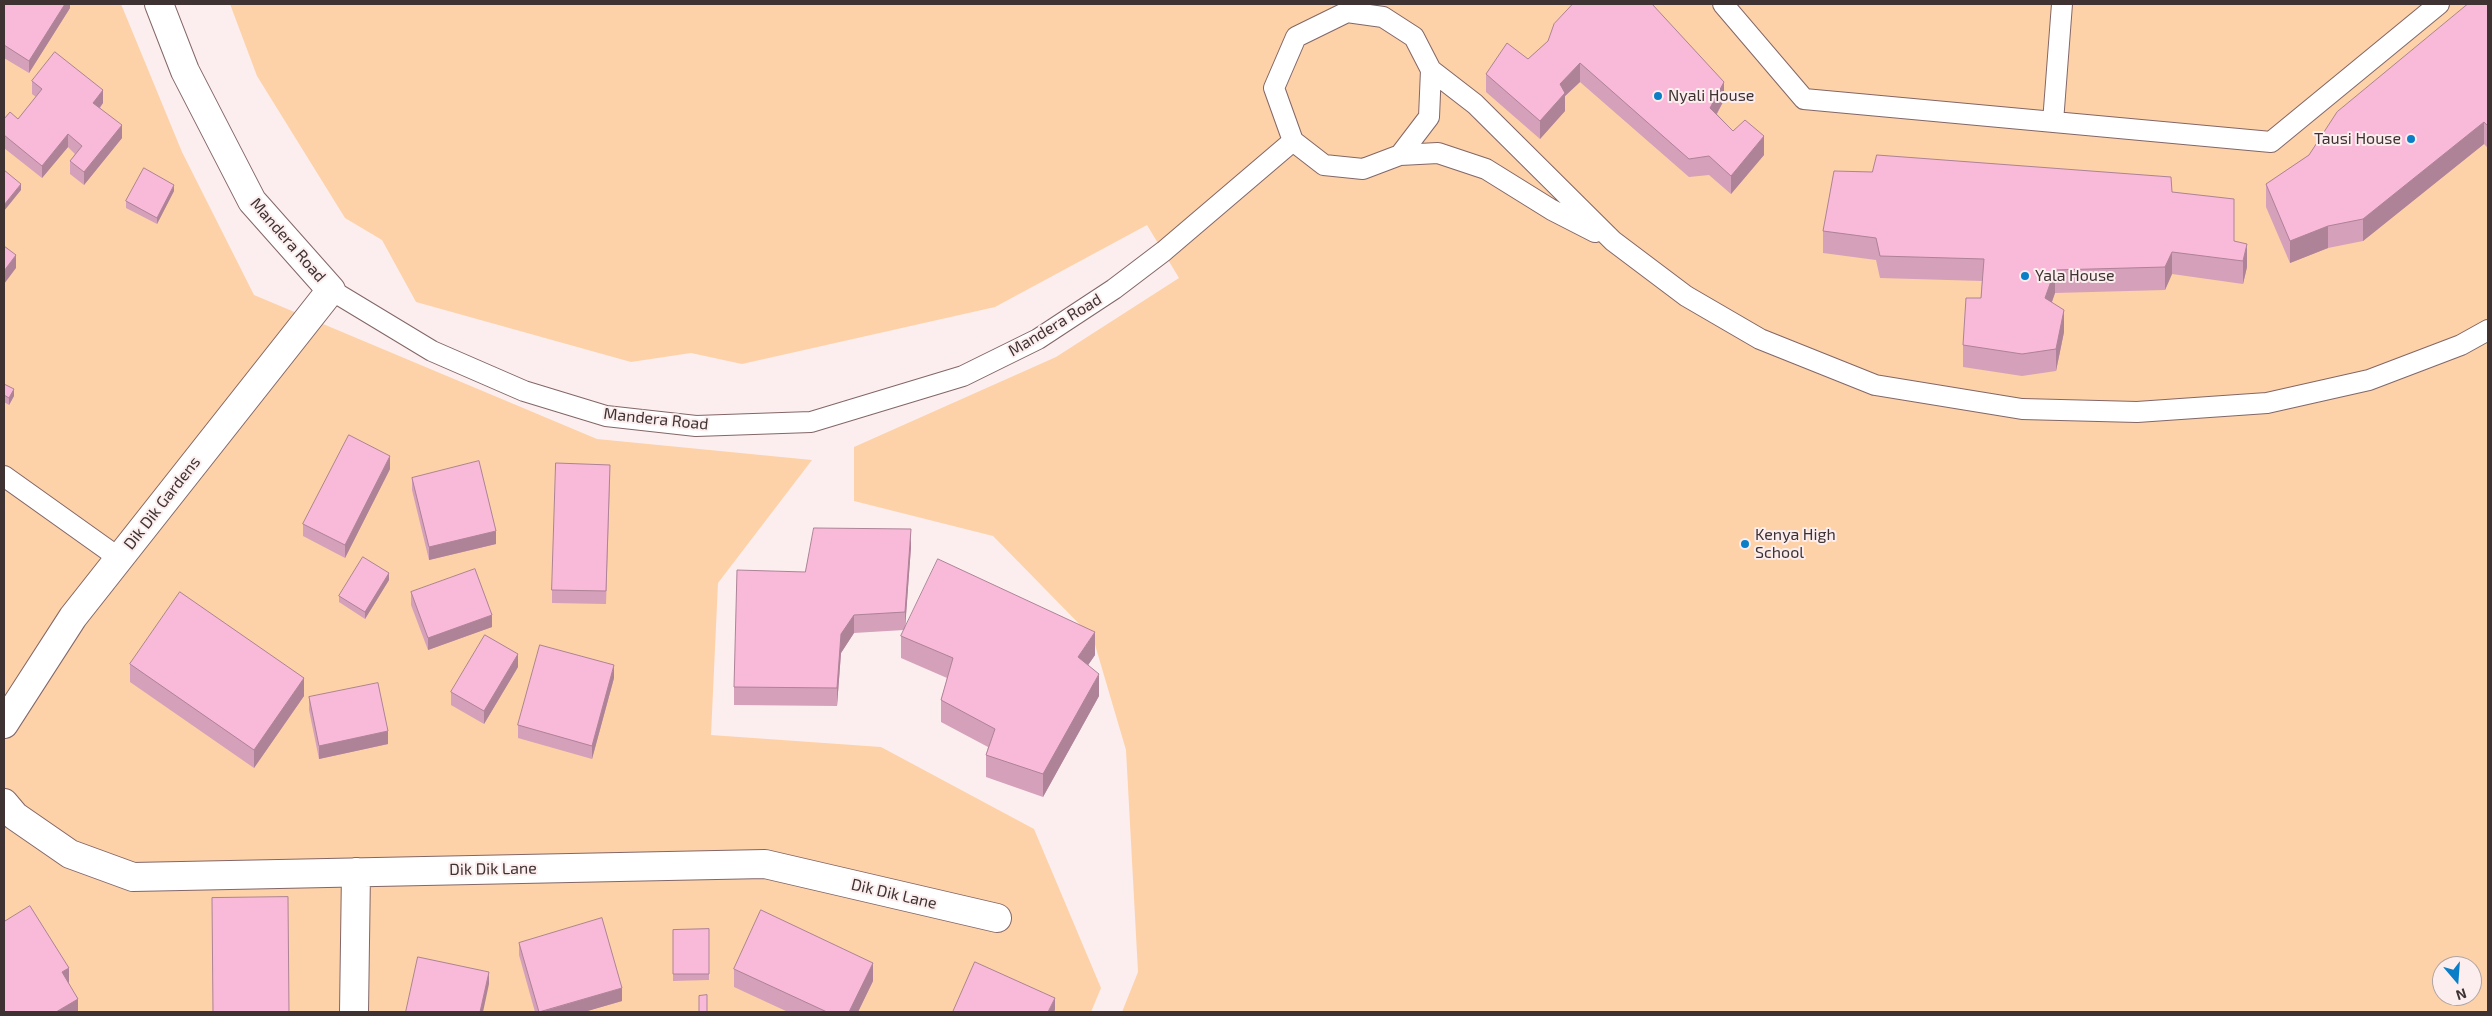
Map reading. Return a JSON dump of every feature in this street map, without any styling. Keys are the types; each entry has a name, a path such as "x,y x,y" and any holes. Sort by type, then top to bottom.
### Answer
{"street":[{"name":"Mandera Road","path":"159,4 185,72 252,201 331,290"},
{"name":"Dik Dik Gardens","path":"4,724 73,617 331,290"},
{"name":"Dik Dik Lane","path":"4,803 15,816 70,854 133,877 765,864 997,918"},
{"path":"354,1012 356,872"}],"lane":[{"path":"1723,4 1804,99 2271,142 2439,4"},
{"path":"2053,122 2062,4"},
{"path":"1613,241 1552,210 1486,169 1438,153 1400,155 1363,169 1324,165 1293,141 1274,88 1296,37 1344,8 1383,17 1414,37 1431,70 1475,104 1613,241 1686,296 1760,339 1876,385 2022,410 2137,412 2267,403 2369,380 2461,344 2488,330"},
{"path":"1400,155 1429,117 1431,70"},
{"name":"Mandera Road","path":"331,290 432,351 524,392 606,416 696,426 812,422 964,376 1038,339 1114,289 1164,251 1293,141"},
{"path":"4,476 119,558"}],"shaded area":[{"path":"4,4 121,4 182,152 254,295 597,439 812,460 718,583 711,735 881,747 1034,829 1101,988 1091,1012 4,1012"},
{"name":"Kenya High School","path":"230,4 2488,4 2488,1012 1122,1012 1138,972 1126,750 1093,638 993,536 854,501 854,447 1056,357 1179,278 1147,225 995,307 742,364 691,353 631,362 416,302 382,240 345,218 257,76"}],"building":[{"path":"4,4 65,4 29,61 4,45"},
{"name":"Nyali House","path":"1573,4 1652,4 1724,82 1710,108 1733,131 1745,120 1764,136 1731,176 1709,156 1689,159 1580,63 1560,84 1565,93 1540,121 1486,74 1507,43 1528,59 1548,41 1554,24"},
{"name":"Tausi House","path":"2468,4 2488,4 2488,126 2484,122 2363,219 2328,226 2290,241 2266,184 2309,155 2337,112"},
{"path":"55,52 103,90 93,103 122,125 84,172 70,161 82,146 68,134 42,166 4,135 4,119 10,112 18,119 42,89 32,81"},
{"name":"Yala House","path":"1877,155 2171,177 2172,192 2234,199 2234,241 2247,244 2243,261 2172,252 2165,267 2055,270 2045,298 2064,310 2056,349 2022,354 1963,345 1966,298 1981,298 1984,259 1880,256 1876,238 1823,231 1834,171 1872,172"},
{"path":"144,168 174,185 157,218 126,201"},
{"path":"4,170 21,184 4,205"},
{"path":"4,246 16,255 4,271"},
{"path":"4,384 14,389 9,398 4,395"},
{"path":"349,435 390,456 345,545 303,524"},
{"path":"479,461 496,531 429,547 412,478"},
{"path":"556,463 610,465 606,591 552,590"},
{"path":"814,528 911,529 905,612 854,615 841,634 837,688 734,687 737,570 805,572"},
{"path":"363,557 389,573 365,612 339,596"},
{"path":"938,559 1095,632 1078,657 1099,674 1043,774 986,755 995,729 941,700 953,658 901,636"},
{"path":"475,569 492,615 428,638 411,592"},
{"path":"180,592 304,678 254,750 130,664"},
{"path":"485,635 518,654 484,711 451,692"},
{"path":"540,645 614,665 592,746 518,725"},
{"path":"378,683 388,731 319,746 309,697"},
{"path":"288,897 289,1012 213,1012 212,898"},
{"path":"30,906 69,968 62,972 78,999 56,1012 4,1012 4,922"},
{"path":"761,910 873,963 849,1012 827,1012 734,969"},
{"path":"602,918 622,988 539,1012 519,943"},
{"path":"709,929 709,974 673,974 673,930"},
{"path":"418,957 489,972 480,1012 406,1012"},
{"path":"975,962 1055,998 1048,1012 953,1012"},
{"path":"707,995 707,1012 699,1012 699,996"}],"place":[{"name":"Nyali House","path":"1658,96"},
{"name":"Tausi House","path":"2411,139"},
{"name":"Yala House","path":"2025,276"},
{"name":"Kenya High School","path":"1745,544"}]}
